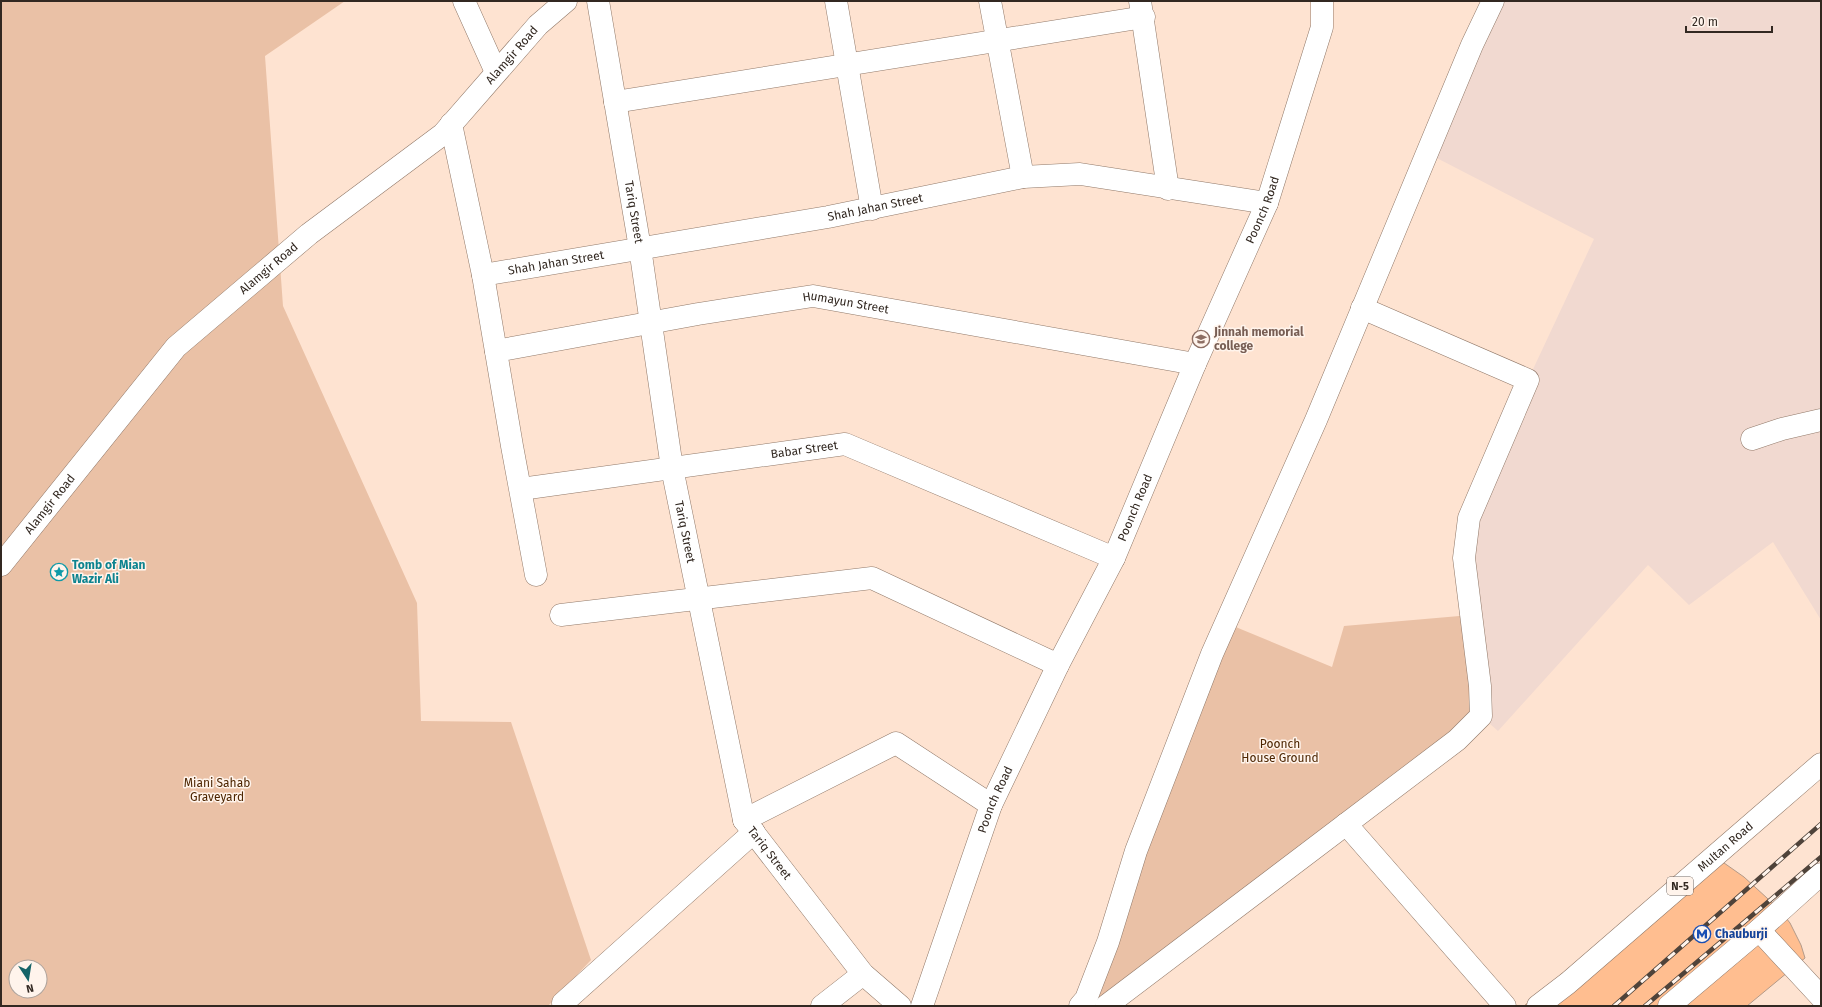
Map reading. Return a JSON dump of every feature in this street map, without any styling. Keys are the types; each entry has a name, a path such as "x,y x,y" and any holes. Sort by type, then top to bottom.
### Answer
{"street":[{"path":"464,1 496,72"},
{"name":"Alamgir Road","path":"1,564 176,347 309,234 443,134 538,25 566,1"},
{"name":"Tariq Street","path":"598,1 640,248 672,468 698,599 749,826 863,974 900,1006"},
{"path":"836,1 872,209"},
{"path":"990,1 1023,177"},
{"name":"Poonch Road","path":"922,1006 991,805 1058,665 1114,558 1195,364 1267,203 1322,27 1322,1"},
{"path":"1080,1006 1086,998 1108,942 1136,851 1212,654 1316,420 1472,46 1493,1"},
{"path":"615,102 998,40 1142,9 1168,189"},
{"path":"452,124 483,275 536,575"},
{"name":"Shah Jahan Street","path":"483,275 872,209 1023,177 1080,174 1168,189 1267,203"},
{"name":"Humayun Street","path":"496,351 651,322 813,296 1195,364"},
{"path":"1106,1006 1457,740 1481,716 1480,686 1464,558 1469,518 1528,380 1362,308"},
{"path":"1752,439 1782,429 1821,420"},
{"name":"Babar Street","path":"521,489 844,444 1114,558"},
{"path":"561,615 872,578 1058,665"},
{"path":"563,1003 749,826 896,744 991,805"},
{"name":"Multan Road","path":"1538,1006 1568,983 1821,764"},
{"path":"1346,824 1505,1006"},
{"path":"1669,1006 1759,930 1821,874"},
{"path":"1759,930 1821,997"},
{"path":"822,1006 863,974"}],"shaded area":[{"path":"1496,1 1821,1 1821,620 1773,542 1689,605 1648,565 1498,731 1481,716 1469,518 1528,380 1594,239 1427,153"}],"green space":[{"name":"Miani Sahab Graveyard","path":"1,1 345,1 265,56 283,306 417,603 421,721 511,722 591,960 548,1006 1,1006"},
{"name":"Poonch House Ground","path":"1471,615 1481,716 1106,1006 1080,1006 1226,623 1332,667 1344,626"}],"building":[{"name":"Chauburji","path":"1707,851 1744,877 1779,909 1790,923 1801,945 1805,958 1747,1006 1524,1006"}],"railway":[{"path":"1614,1006 1821,824"},
{"path":"1645,1006 1821,857"}],"place":[{"name":"Jinnah memorial college","path":"1201,339"},
{"name":"Tomb of Mian Wazir Ali","path":"59,572"},
{"name":"Chauburji","path":"1702,934"}]}
